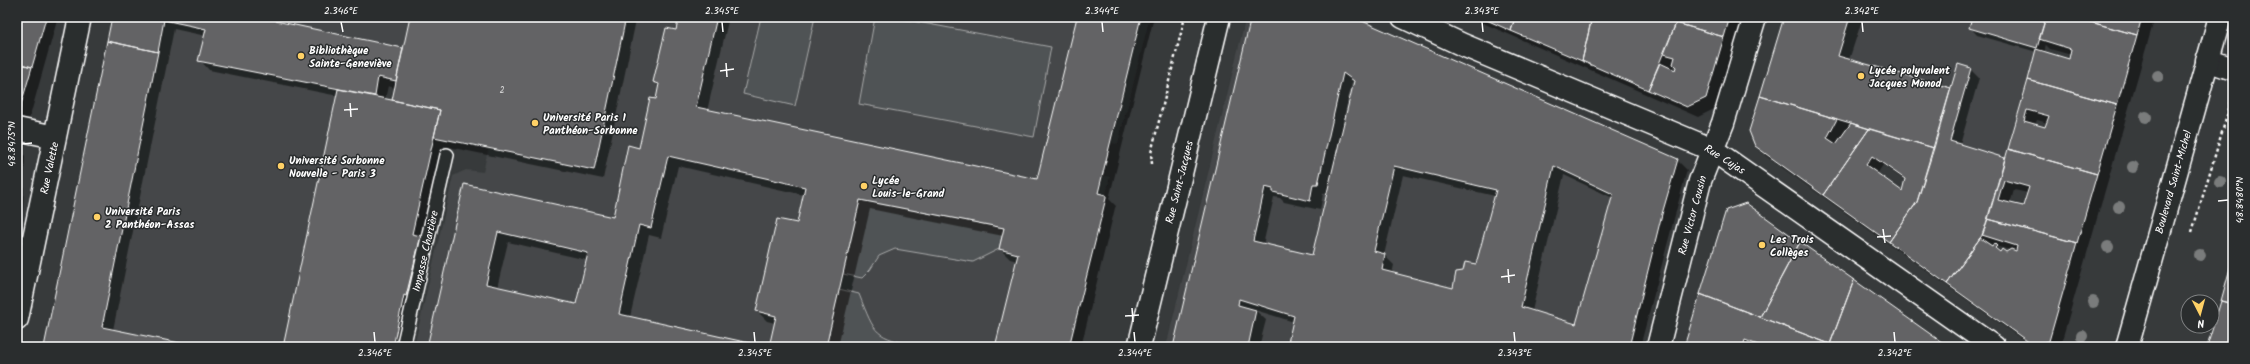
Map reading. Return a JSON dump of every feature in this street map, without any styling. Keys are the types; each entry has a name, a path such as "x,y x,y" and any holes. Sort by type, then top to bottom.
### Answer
{"street":[{"name":"Rue Valette","path":"17,319 80,17"},
{"name":"Rue Saint-Jacques","path":"1139,347 1220,17"},
{"name":"Rue Victor Cousin","path":"1658,347 1700,181 1713,150 1755,17"},
{"name":"Boulevard Saint-Michel","path":"2127,347 2220,17"},
{"name":"Rue Cujas","path":"1407,18 1463,45 1713,150 1994,347"},
{"path":"2207,60 2233,69"},
{"path":"17,129 55,137"}],"lane":[{"name":"Impasse Chartière","path":"403,347 447,155"}],"path":[{"path":"2191,234 2233,96"}],"shaded area":[{"path":"112,17 1150,17 1118,144 1111,143 1103,175 1110,177 1069,347 414,347 453,176 466,170 483,172 488,150 434,137 412,234 421,236 406,296 404,295 393,347 44,347","holes":["378,77 395,81 392,99 375,96"]},
{"path":"761,17 815,17 795,106 743,94"},
{"path":"875,17 891,17 1051,47 1034,137 859,104"},
{"path":"1246,17 1353,17 1678,159 1662,215 1629,347 1166,347"},
{"path":"1784,17 2046,17 1983,234 1947,284 1889,242 1917,202 1934,148 1760,96"},
{"path":"860,200 1004,228 999,249 973,262 895,249 879,256 870,270 862,278 843,274"},
{"path":"839,289 859,294 869,319 878,332 893,340 918,347 826,347"}],"building":[{"path":"17,17 46,18 32,67 17,63"},
{"name":"Bibliothèque Sainte-Geneviève","path":"112,17 277,17 276,21 403,48 396,81 378,77 375,96 198,61 206,29 164,20 158,52 107,41"},
{"name":"Université Paris 1 Panthéon-Sorbonne","path":"410,17 626,17 594,170 434,137 440,110 392,100"},
{"path":"679,17 717,17 696,107 1037,179 1077,17 1141,17 1098,193 1106,195 1106,198 1069,347 995,347 1018,254 999,249 1004,228 860,200 826,347 769,347 776,316 756,311 777,219 797,223 805,187 668,156 651,228 639,225 619,314 767,347 427,347 464,184 613,217 628,145 639,148 650,98 656,99 659,84 653,82 666,28 676,30","holes":["498,232 588,253 576,304 486,284"]},
{"path":"1251,17 1353,17 1678,159 1662,214 1629,347 1287,347 1294,316 1239,299 1238,305 1256,310 1248,347 1173,347","holes":["1343,73 1354,81 1312,255 1253,241 1265,187 1273,189 1273,192 1310,201 1313,184 1318,184","1394,166 1496,190 1476,264 1465,262 1463,271 1456,272 1453,288 1382,270 1385,254 1374,251","1554,166 1613,194 1576,324 1521,307"]},
{"path":"1480,17 1515,17 1511,31"},
{"path":"1515,17 1592,17 1582,61 1511,31"},
{"path":"1592,17 1656,17 1676,23 1648,90 1582,61"},
{"path":"1656,17 1730,17 1724,37"},
{"name":"Lycée polyvalent Jacques Monod","path":"1784,17 1850,17 1838,56 1951,88 1934,148 1760,96"},
{"path":"1972,17 2046,17 2037,48 1969,28"},
{"path":"2046,17 2073,17 2137,35 2117,105 2028,80 2036,49 2069,59 2071,49 2039,39"},
{"path":"2073,17 2142,17 2137,35"},
{"path":"1676,23 1724,37 1706,98 1687,107 1648,90 1660,63 1675,70 1676,67 1673,64 1675,57 1664,54"},
{"name":"Université Paris 2 Panthéon-Assas","path":"107,41 158,52 102,327 199,347 44,347"},
{"path":"17,63 32,67 17,118"},
{"path":"1958,64 1971,68 1950,141 2005,158 1983,234 1947,284 1889,242 1917,202"},
{"path":"2028,80 2117,105 2097,174 2008,149","holes":["2027,110 2049,116 2045,127 2024,121"]},
{"path":"338,89 440,110 412,234 421,236 406,296 404,295 393,347 283,347"},
{"path":"1760,96 1837,119 1827,138 1836,144 1851,123 1869,129 1823,195 1755,146 1749,131"},
{"path":"1869,129 1934,148 1917,202 1889,242 1823,195","holes":["1872,156 1905,179 1902,191 1866,165"]},
{"path":"2008,149 2097,174 2077,243 1988,219","holes":["2004,180 2029,187 2023,206 1998,200"]},
{"path":"1746,203 1800,242 1760,317 1700,294 1726,210"},
{"path":"1988,219 2077,243 2049,341 2034,346 1947,284 1980,238 1992,246 1994,243 1997,246 1995,248 2000,252 2002,249 2006,252 2011,249 2016,251 2017,246 1982,235"},
{"path":"1800,242 1854,280 1830,344 1760,317"},
{"path":"2233,257 2233,304 2221,301"},
{"path":"1854,280 1943,343 1941,347 1829,347"},
{"path":"1700,294 1830,344 1829,347 1763,347 1745,340 1743,347 1727,345 1727,347 1684,347"},
{"path":"2221,301 2233,304 2233,347 2207,347 2211,334 2220,334"}],"place":[{"name":"Bibliothèque Sainte-Geneviève","path":"301,56"},
{"name":"Lycée polyvalent Jacques Monod","path":"1861,76"},
{"name":"Université Paris 1 Panthéon-Sorbonne","path":"535,123"},
{"name":"Université Sorbonne Nouvelle - Paris 3","path":"281,166"},
{"name":"Lycée Louis-le-Grand","path":"864,186"},
{"name":"Université Paris 2 Panthéon-Assas","path":"97,217"},
{"name":"Les Trois Collèges","path":"1762,245"}]}
